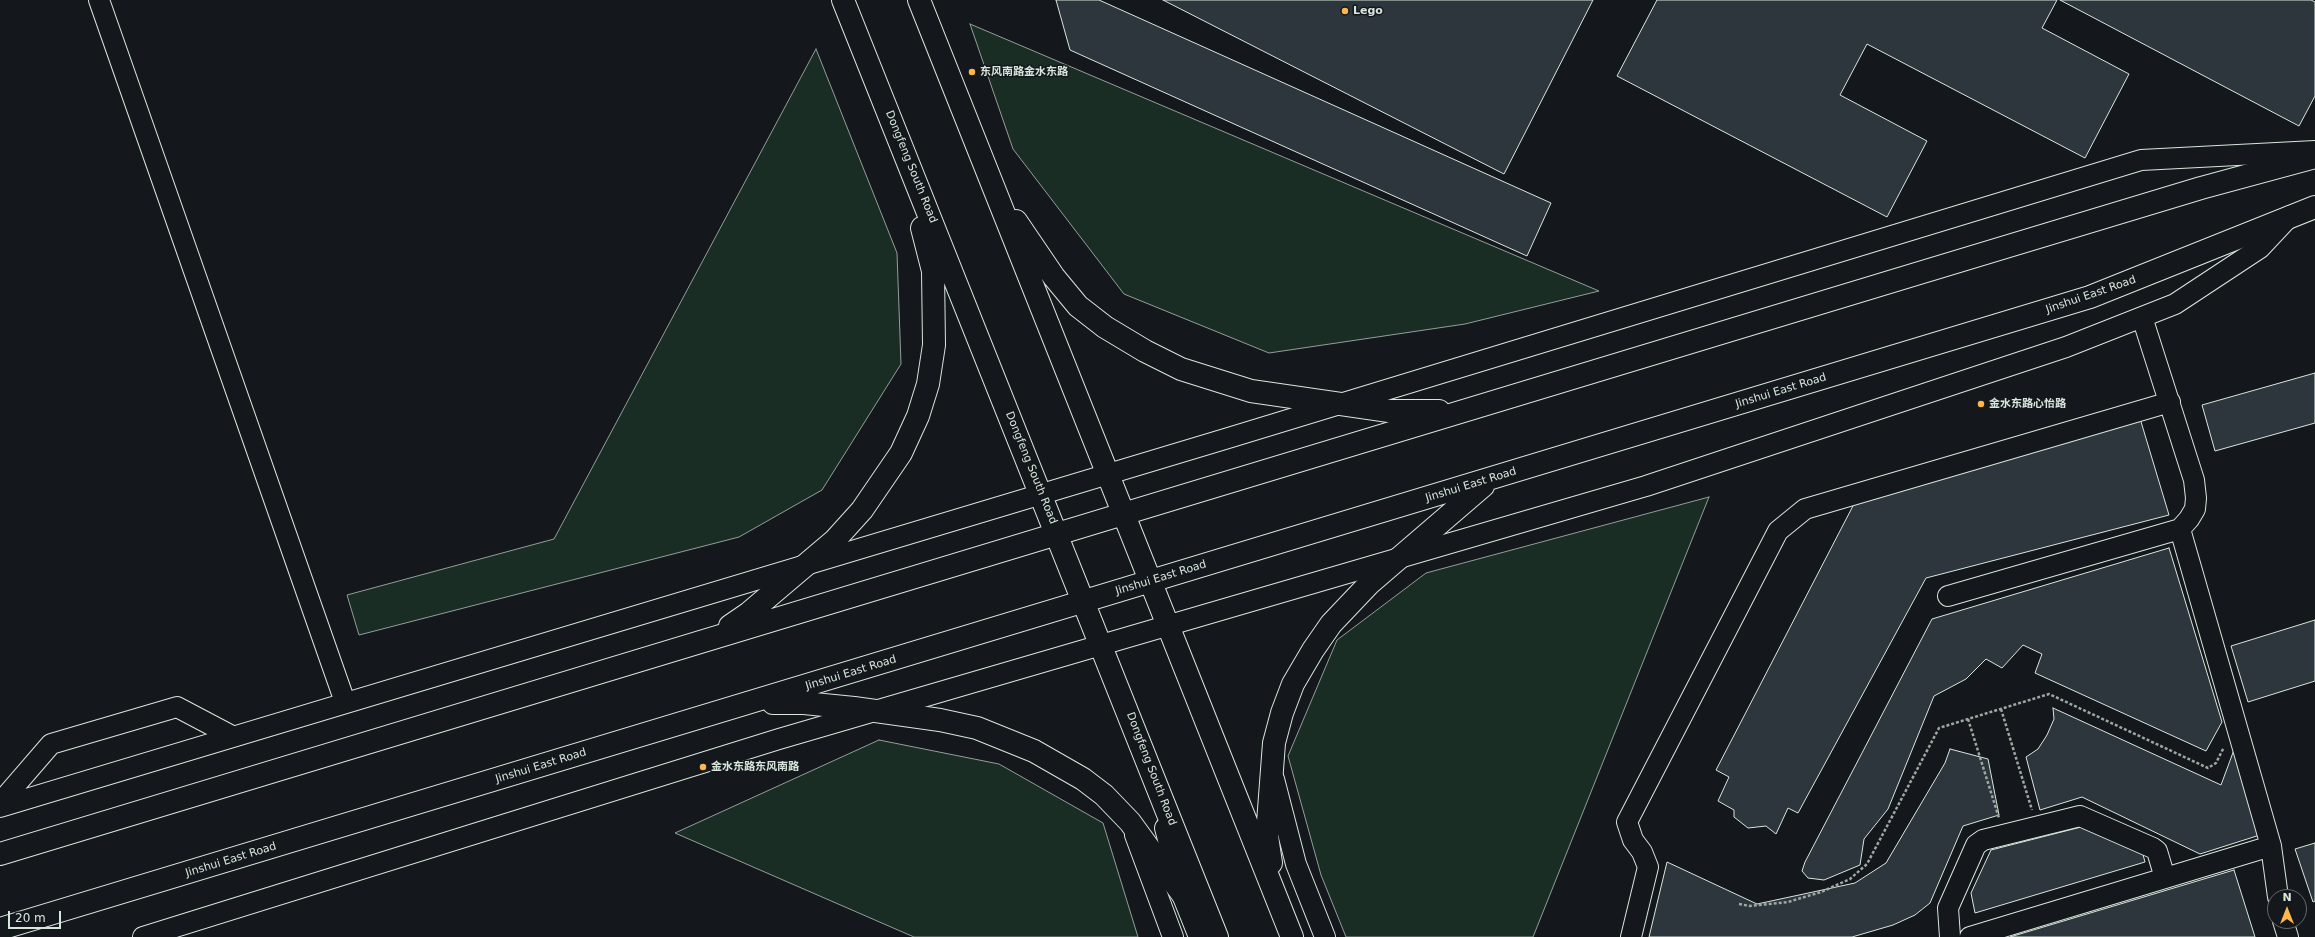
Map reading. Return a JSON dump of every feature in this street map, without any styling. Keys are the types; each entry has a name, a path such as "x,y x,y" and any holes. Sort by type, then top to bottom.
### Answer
{"main road":[{"name":"Dongfeng South Road","path":"843,0 1085,602 1217,937"},
{"path":"919,0 1292,937"},
{"path":"712,638 750,613 834,541 862,510 901,453 918,416 928,384 934,345 933,271 902,147"},
{"path":"0,854 2194,190 2315,157"},
{"path":"994,187 1059,282 1078,306 1112,331 1145,351 1181,369 1251,391 1343,403 1389,411 1461,412"},
{"name":"Jinshui East Road","path":"0,929 2090,297 2315,207"},
{"path":"1278,903 1267,836 1271,771 1282,713 1294,684 1313,650 1331,624 1369,584 1443,518 1493,478"},
{"path":"750,703 804,703 940,720 976,728 1009,740 1040,754 1083,780 1104,795 1130,822 1213,937"}],"street":[{"path":"99,0 345,702"},
{"path":"0,807 1343,403 2141,160 2315,151"},
{"path":"143,937 874,711 1654,484 2066,347 2175,304 2260,248 2291,216"},
{"path":"1948,596 2180,529 2195,509 2196,498 2194,480 2142,317"},
{"path":"1631,937 1648,868 1642,852 1633,840 1627,822 1778,531 1805,509 2170,402"},
{"path":"2180,529 2271,846 2277,889"},
{"path":"0,803 51,744 177,707 232,736"},
{"path":"1146,756 1183,897 1200,937"},
{"path":"1271,771 1296,864 1325,937"},
{"path":"1950,937 1948,908 1976,845 1983,840 2080,816 2153,848 2157,851 2165,878"},
{"path":"1130,822 1173,937"},
{"path":"1970,937 2271,846"}],"path":[{"path":"1739,904 1750,906 1788,902 1821,892 1850,879 1867,864 1934,734 1939,728 2049,694 2208,768 2216,763 2236,722"},
{"path":"2001,709 2037,826"},
{"path":"1968,719 2004,835"}],"green space":[{"path":"970,24 1599,291 1465,324 1269,353 1124,294 1013,149"},
{"path":"816,49 897,253 901,364 822,490 739,537 359,635 347,595 554,539"},
{"path":"1709,497 1533,937 1346,937 1321,875 1288,756 1337,640 1426,573"},
{"path":"879,740 999,764 1103,823 1138,937 914,937 675,833"}],"building":[{"path":"1056,0 1099,0 1551,203 1527,256 1070,50"},
{"path":"1163,0 1593,0 1504,174"},
{"path":"1657,0 2057,0 2042,28 2129,74 2085,158 1867,44 1840,95 1927,141 1887,217 1617,76"},
{"path":"2060,0 2311,0 2315,2 2315,96 2299,126"},
{"path":"2315,373 2315,423 2215,451 2202,405"},
{"path":"2139,415 2169,515 1926,578 1798,813 1788,808 1776,834 1766,826 1748,828 1734,817 1734,810 1718,801 1729,777 1716,770 1855,502"},
{"path":"2169,548 2222,722 2206,751 2035,673 2042,654 2023,645 2002,668 1986,659 1966,679 1934,696 1888,809 1864,839 1860,865 1824,880 1808,878 1802,871 1805,862 1932,619"},
{"path":"2315,620 2315,681 2248,702 2231,646"},
{"path":"2053,708 2221,785 2238,739 2263,834 2200,854 2082,797 2040,810 2026,757 2038,749 2047,735 2054,719"},
{"path":"1950,749 1988,759 1999,815 1963,826 1930,903 1915,915 1893,925 1852,937 1649,937 1667,862 1757,904 1855,883 1886,863 1945,763"},
{"path":"2085,826 2142,851 2145,862 1975,913 1971,893 1991,850"},
{"path":"2315,843 2315,901 2313,902 2295,849"},
{"path":"2234,870 2255,937 2010,937"}],"place":[{"name":"Lego","path":"1345,11"},
{"name":"东风南路金水东路","path":"972,72"},
{"name":"金水东路心怡路","path":"1981,404"},
{"name":"金水东路东风南路","path":"703,767"}]}
